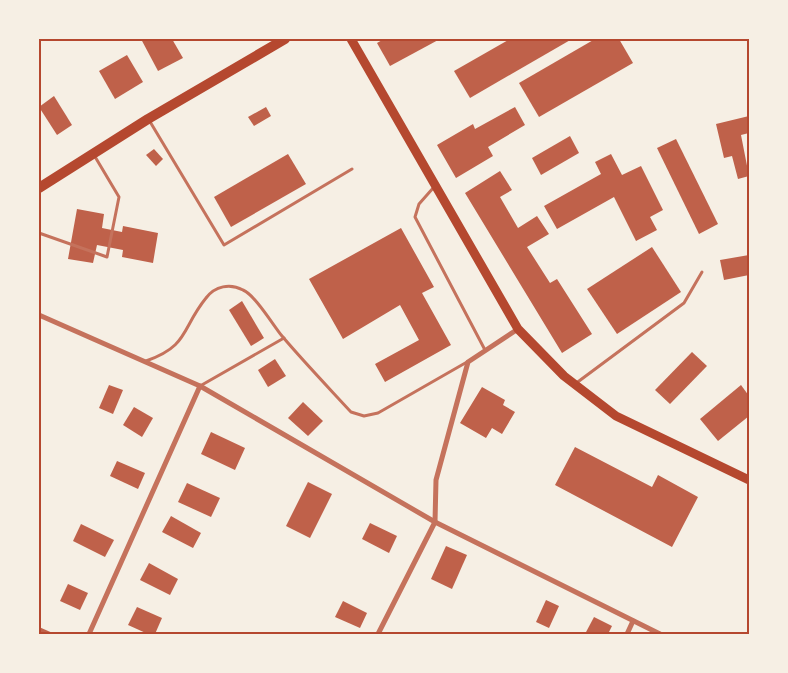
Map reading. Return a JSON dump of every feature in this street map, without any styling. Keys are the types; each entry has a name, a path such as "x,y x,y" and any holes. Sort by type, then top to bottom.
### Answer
{"main road":[{"path":"39,188 148,119 285,39"},
{"path":"351,39 518,329 574,385 616,416 749,480"}],"street":[{"path":"39,315 200,386 435,522 660,634"},
{"path":"378,634 435,522 436,480 468,362 518,329"},
{"path":"90,634 200,386"},
{"path":"627,634 633,621"}],"lane":[{"path":"148,119 224,245 352,169"},
{"path":"39,233 107,257 119,198 93,153"},
{"path":"435,185 419,204 415,217 485,350"},
{"path":"574,385 684,303 702,272"},
{"path":"146,361 166,354 181,340 207,296 222,286 236,287 246,291 284,338 350,412 364,416 378,413 468,362"},
{"path":"200,386 284,338"}],"building":[{"path":"141,39 172,39 183,58 158,71"},
{"path":"384,39 440,39 390,66 377,43"},
{"path":"510,39 572,39 470,98 454,71"},
{"path":"595,39 619,39 633,63 539,117 519,83"},
{"path":"127,55 143,82 115,99 99,71"},
{"path":"54,96 72,125 57,135 39,107"},
{"path":"266,107 271,116 254,126 248,117"},
{"path":"515,107 525,125 488,147 493,156 456,178 437,145 473,124 475,129"},
{"path":"749,116 749,133 741,135 749,176 738,179 732,156 724,158 716,124"},
{"path":"570,136 579,153 541,175 532,158"},
{"path":"676,139 718,224 699,234 657,148"},
{"path":"154,149 163,159 156,166 146,155"},
{"path":"288,154 306,184 231,227 214,197"},
{"path":"611,154 622,175 641,166 663,210 650,217 657,230 636,241 614,197 557,229 544,206 601,174 595,162"},
{"path":"500,171 512,190 500,197 518,228 537,216 549,234 527,247 550,283 557,279 592,334 562,353 465,193"},
{"path":"77,209 104,214 102,228 122,232 123,226 158,233 153,263 122,257 123,250 97,245 93,263 68,259"},
{"path":"401,228 434,287 422,293 451,345 385,382 375,364 419,340 400,305 343,339 309,279"},
{"path":"652,247 681,292 617,334 587,289"},
{"path":"749,255 749,275 724,280 720,260"},
{"path":"242,301 264,338 251,346 229,310"},
{"path":"692,352 707,366 670,404 655,390"},
{"path":"275,359 286,376 268,387 258,370"},
{"path":"109,385 123,390 113,414 99,408"},
{"path":"741,385 749,396 749,416 718,441 700,419"},
{"path":"482,387 505,400 503,405 515,412 502,434 492,428 486,438 460,423"},
{"path":"303,402 323,421 308,436 288,418"},
{"path":"134,407 153,418 142,437 123,425"},
{"path":"211,432 245,448 235,470 201,454"},
{"path":"575,447 652,487 658,475 698,497 672,547 555,485"},
{"path":"117,461 145,473 138,489 110,476"},
{"path":"308,482 332,494 310,538 286,526"},
{"path":"187,483 220,498 211,517 178,502"},
{"path":"171,516 201,533 193,548 162,532"},
{"path":"370,523 397,536 389,553 362,539"},
{"path":"81,524 114,540 105,557 73,541"},
{"path":"446,546 467,555 452,589 431,579"},
{"path":"149,563 178,579 170,595 140,580"},
{"path":"68,584 88,593 80,610 60,601"},
{"path":"546,600 559,606 549,628 536,622"},
{"path":"343,601 367,613 360,628 335,617"},
{"path":"137,607 162,618 155,634 148,634 128,625"},
{"path":"594,617 612,626 608,634 585,634"},
{"path":"39,627 55,634 39,634"}]}
